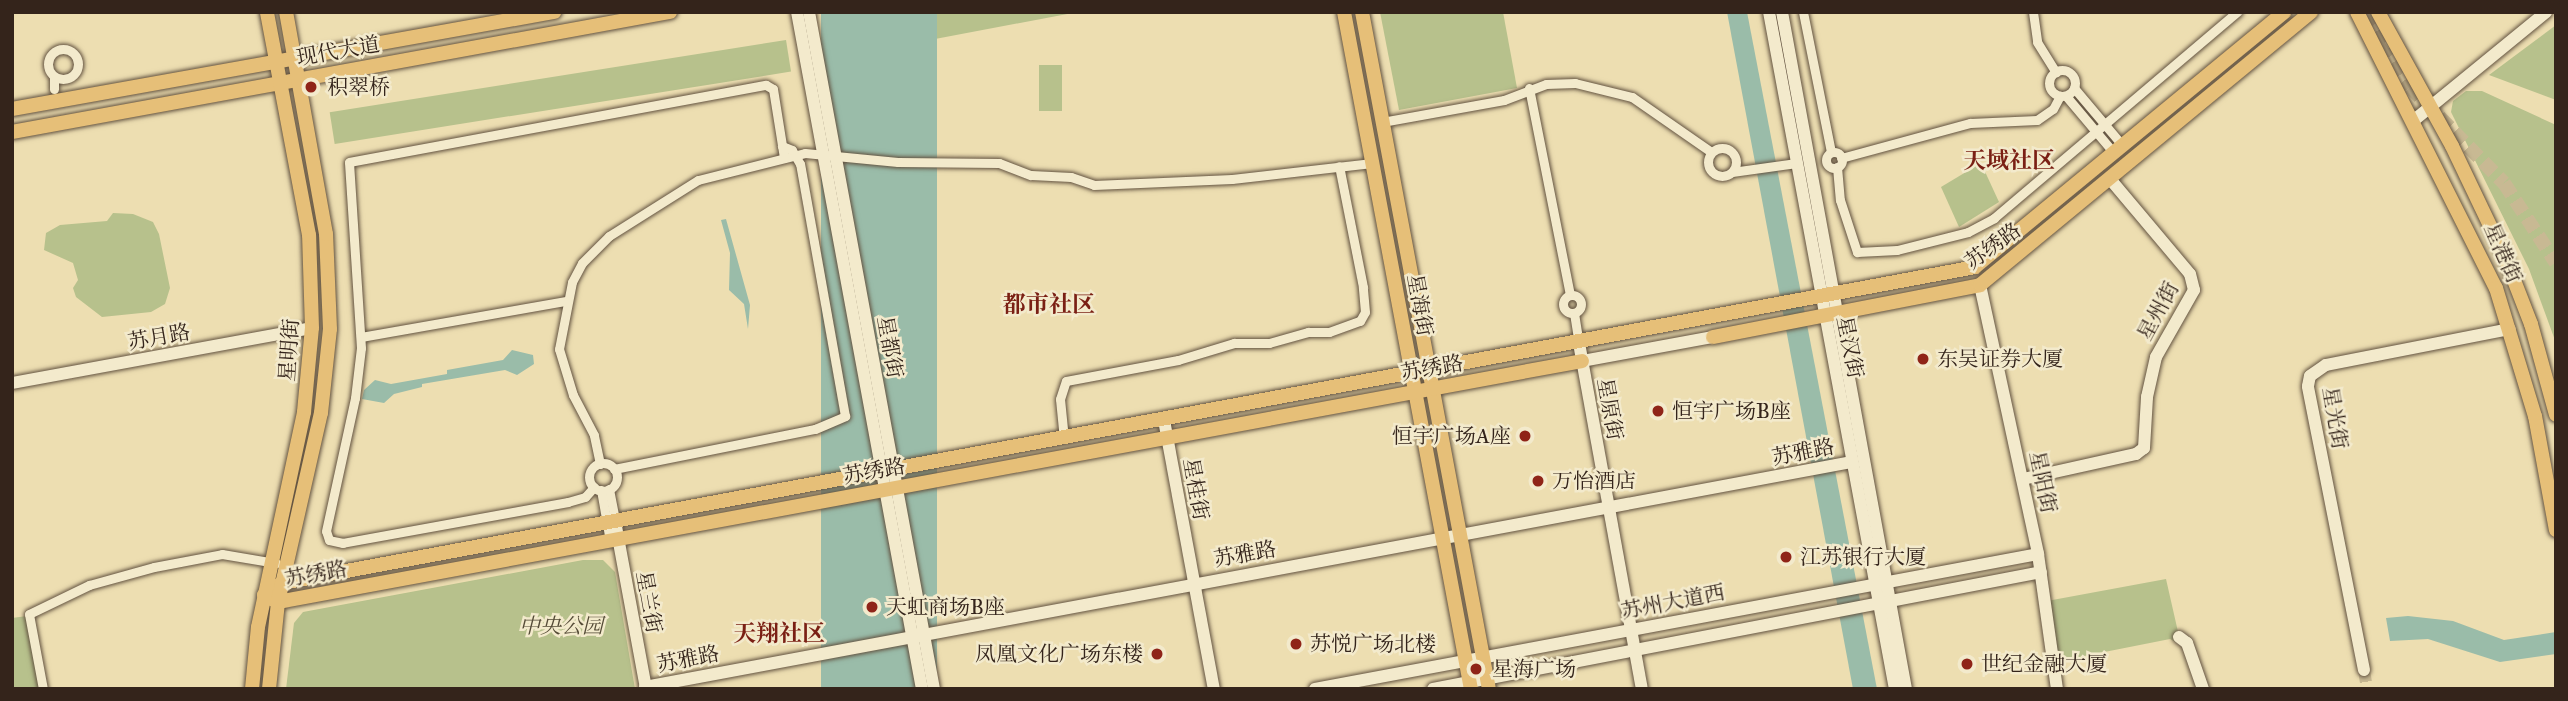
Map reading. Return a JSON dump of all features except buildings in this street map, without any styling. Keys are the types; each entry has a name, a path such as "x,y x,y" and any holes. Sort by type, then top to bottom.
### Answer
{"main road":[{"name":"星明街","path":"252,689 264,594 304,412 312,328 311,248 267,12"},
{"name":"星明街","path":"269,689 278,603 321,413 329,342 328,247 286,12"},
{"name":"现代大道","path":"12,109 554,12"},
{"name":"现代大道","path":"12,132 670,12"},
{"name":"星海街","path":"1344,12 1471,685"},
{"name":"星海街","path":"1362,12 1488,684"},
{"name":"苏绣路","path":"1582,361 278,603 264,594 282,583 1975,267 2284,12"},
{"name":"苏绣路","path":"1713,337 1980,285 2311,12"},
{"name":"星港街","path":"2357,12 2478,245 2510,329 2535,416 2556,530"},
{"name":"星港街","path":"2378,12 2431,106 2505,257 2538,348 2556,415"}],"street":[{"name":"星都街","path":"797,12 808,39 918,634 934,689"},
{"name":"星都街","path":"808,39 809,12"},
{"name":"星汉街","path":"1769,12 1875,583"},
{"name":"星汉街","path":"1782,12 1796,163"},
{"path":"1803,12 1829,155 1828,165 1970,123 2037,120 2053,109 2063,96 2074,88"},
{"path":"2033,12 2037,42 2056,72"},
{"path":"1732,172 1734,154 1723,148 1712,152 1708,162 1712,172 1722,176 1829,155 1839,162 1852,247 1868,255 1955,238 1982,226 2237,12"},
{"path":"2413,121 2546,12"},
{"path":"54,89 54,77 48,59 59,48 77,57 76,72 80,85"},
{"path":"54,77 68,78 76,72"},
{"path":"2056,72 2071,74 2074,88 2104,123 2118,149"},
{"path":"2056,72 2050,85 2095,131 2118,149"},
{"path":"1382,122 1504,100 1529,88 1575,83 1605,87 1632,97 1712,152"},
{"path":"614,469 616,480 585,497 568,502 343,543 331,542 326,530 355,398 361,337 349,162 766,85 773,89 784,158"},
{"path":"1529,88 1570,295 1563,305 1574,313 1579,343"},
{"path":"600,464 614,469 815,429 845,415 796,155 782,146"},
{"path":"600,464 594,435 560,353 566,301 582,263 633,219 698,180 796,155 830,154 898,162 999,163 1031,175 1071,177 1094,185 1232,179 1372,163"},
{"path":"1064,439 1060,399 1066,381 1178,360 1227,344 1269,343 1347,328 1360,321 1365,312 1363,287 1339,166"},
{"name":"星州街","path":"2023,479 2136,454 2144,448 2153,367 2168,329 2194,290 2190,274 2110,178"},
{"name":"星阳街","path":"1980,285 2038,554 2057,689"},
{"path":"361,337 566,301"},
{"name":"星汉街","path":"1824,316 1895,689"},
{"name":"苏月路","path":"12,383 312,328"},
{"name":"星光街","path":"2364,670 2309,391 2310,376 2326,365 2510,329"},
{"name":"苏绣路","path":"1582,361 1713,337"},
{"name":"星原街","path":"1579,343 1642,689"},
{"name":"星桂街","path":"1164,420 1214,689"},
{"name":"苏雅路","path":"646,688 918,634 1852,462"},
{"path":"600,464 590,474 601,489 611,522"},
{"name":"星兰街","path":"611,522 646,688"},
{"path":"43,689 29,614 117,575 222,554 286,566"},
{"name":"苏州大道西","path":"1315,689 2038,554"},
{"name":"苏州大道西","path":"1433,689 1488,684 1635,651 2041,572"},
{"name":"星汉街","path":"1879,605 1906,689"},
{"name":"星都街","path":"918,634 922,689"},
{"path":"2179,637 2187,643 2203,689"}],"green space":[{"path":"937,12 1078,12 835,58 830,32"},
{"path":"1380,12 1503,12 1517,88 1399,110"},
{"path":"2556,25 2556,100 2489,75"},
{"path":"786,40 791,72 335,144 330,112"},
{"path":"1039,65 1062,65 1062,111 1039,111"},
{"path":"2466,91 2482,91 2556,125 2556,343 2529,269 2451,112 2453,101"},
{"path":"1981,163 1999,202 1959,227 1941,187"},
{"path":"113,213 133,214 153,222 159,234 170,288 165,304 151,312 102,317 76,297 73,288 78,280 73,263 44,250 46,233 60,225 107,221"},
{"name":"中央公园","path":"583,560 603,560 615,572 635,689 286,689 294,623 303,612"},
{"path":"2166,579 2181,645 2170,639 2059,661 2047,601"},
{"path":"27,616 40,689 12,689 12,618"}],"shaded area":[{"path":"821,12 937,12 937,689 821,689"},
{"path":"1727,12 1747,12 1877,689 1853,689"},
{"path":"726,219 750,305 748,329 744,304 729,290 730,253 721,220"},
{"path":"512,350 533,355 534,364 517,375 505,370 422,384 422,387 394,394 384,403 362,399 364,390 375,380 391,384 447,374 447,370 503,360"},
{"path":"2408,616 2453,621 2504,640 2556,632 2556,654 2500,662 2428,639 2390,641 2386,618"}],"tunnel":[{"path":"2368,12 2394,53"},
{"path":"2379,47 2410,87 2504,183 2556,263"},
{"path":"2364,670 2367,689"}],"place":[{"name":"积翠桥","path":"311,87"},
{"name":"东吴证券大厦","path":"1923,359"},
{"name":"恒宇广场B座","path":"1658,411"},
{"name":"恒宇广场A座","path":"1525,436"},
{"name":"万怡酒店","path":"1538,481"},
{"name":"江苏银行大厦","path":"1786,557"},
{"name":"天虹商场B座","path":"872,607"},
{"name":"苏悦广场北楼","path":"1296,644"},
{"name":"凤凰文化广场东楼","path":"1157,654"},
{"name":"世纪金融大厦","path":"1967,664"},
{"name":"星海广场","path":"1476,669"}],"district":[{"name":"天域社区","path":"2009,160"},
{"name":"都市社区","path":"1049,304"},
{"name":"天翔社区","path":"779,633"}]}
